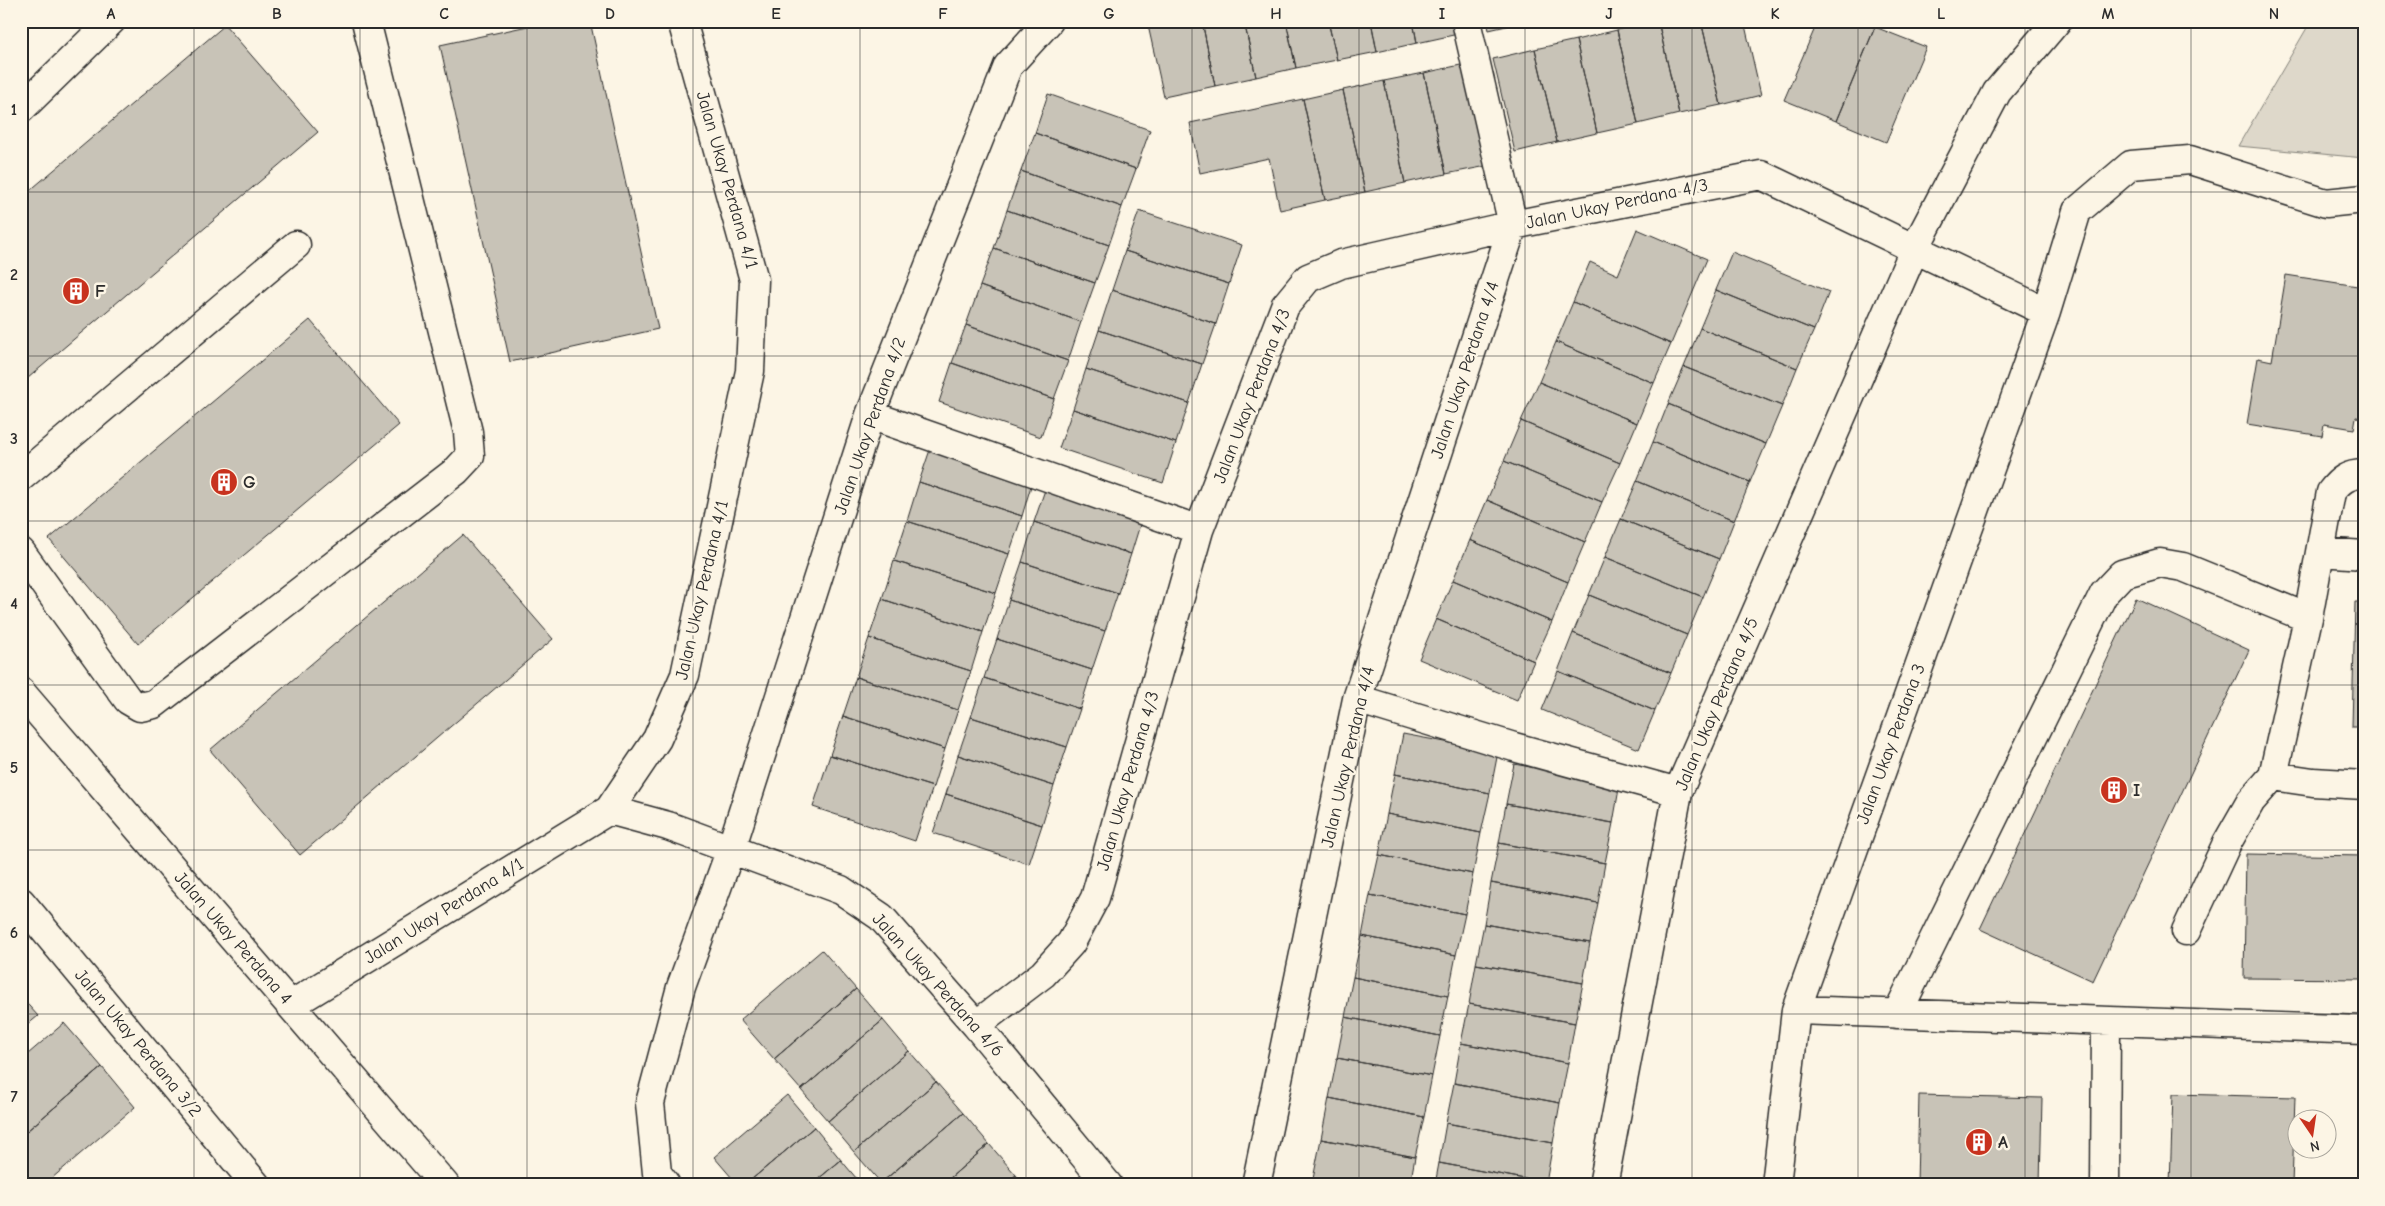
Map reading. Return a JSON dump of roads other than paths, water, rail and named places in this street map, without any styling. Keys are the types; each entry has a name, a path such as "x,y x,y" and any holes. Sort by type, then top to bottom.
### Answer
{"street":[{"path":"21,109 111,21"},
{"path":"21,552 128,700 140,706 154,704 456,471 470,456 468,432 366,21"},
{"name":"Jalan Ukay Perdana 4/1","path":"291,1005 609,810 657,738 685,675 750,371 754,280 682,21"},
{"name":"Jalan Ukay Perdana 4/2","path":"666,1185 658,1173 650,1103 681,988 731,849 870,415 1008,66 1049,21"},
{"path":"1466,21 1513,225"},
{"path":"1914,250 1997,92 2057,21"},
{"name":"Jalan Ukay Perdana 3","path":"1776,1185 1796,1010 2046,312 2077,212 2131,165 2190,160 2326,202 2364,199"},
{"name":"Jalan Ukay Perdana 4/3","path":"976,1025 1043,974 1071,944 1095,898 1199,530 1285,306 1308,278 1341,264 1513,225 1760,174 1914,250 2046,312"},
{"name":"Jalan Ukay Perdana 4/4","path":"1256,1185 1357,699 1513,225"},
{"path":"21,477 296,246"},
{"name":"Jalan Ukay Perdana 4/5","path":"1603,1185 1678,792 1914,250"},
{"path":"870,415 1199,530"},
{"path":"2186,931 2227,843 2251,801 2273,776 2308,618 2331,492 2340,480 2354,474 2364,474"},
{"path":"2320,552 2364,555"},
{"path":"1897,1014 2104,593 2122,574 2160,563 2182,567 2308,618"},
{"name":"Jalan Ukay Perdana 4","path":"21,692 445,1185"},
{"path":"1357,699 1678,792"},
{"path":"2273,776 2313,782 2364,786"},
{"name":"Jalan Ukay Perdana 4/6","path":"609,810 668,826 841,890 881,917 976,1025 1108,1185"},
{"name":"Jalan Ukay Perdana 3/2","path":"21,902 256,1185"},
{"path":"1796,1010 2106,1023 2364,1030"},
{"path":"2105,1185 2106,1023"}],"place":[{"name":"F","path":"76,291"},
{"name":"G","path":"224,482"},
{"name":"I","path":"2114,790"},
{"name":"A","path":"1979,1142"}]}
